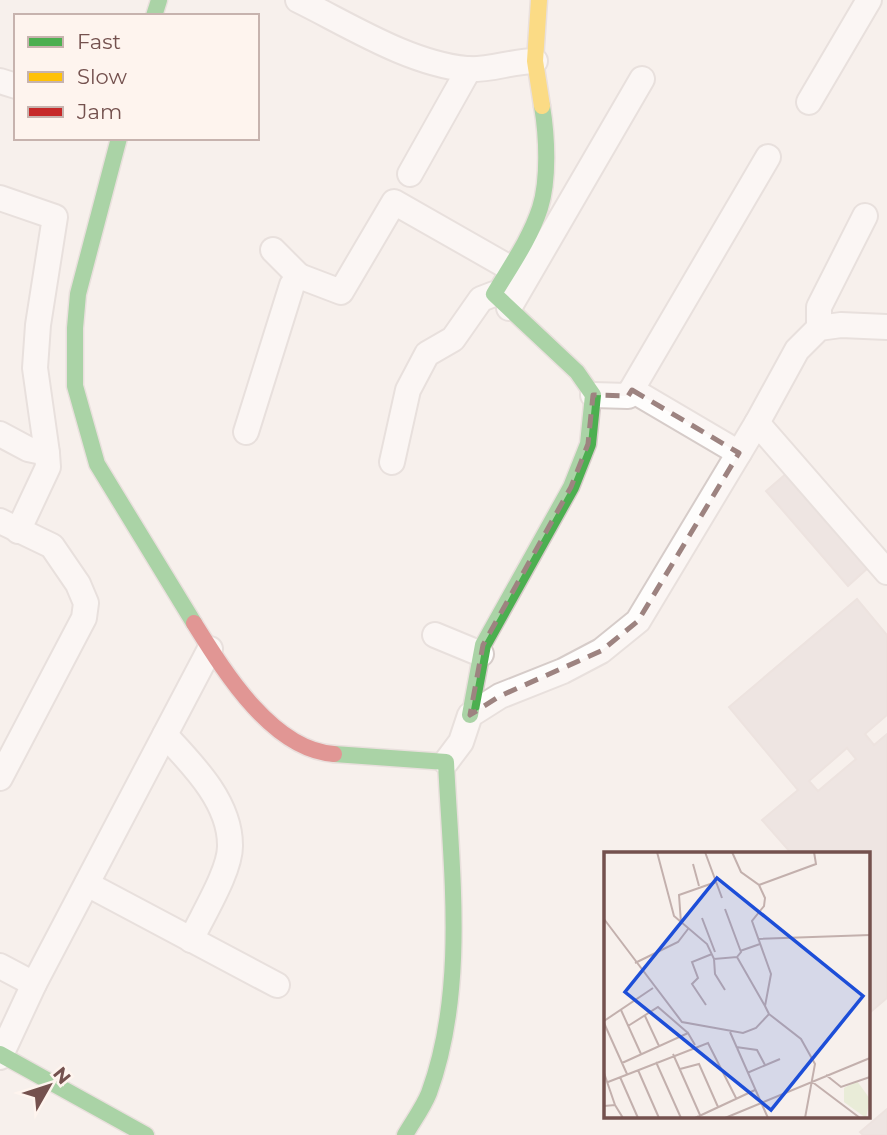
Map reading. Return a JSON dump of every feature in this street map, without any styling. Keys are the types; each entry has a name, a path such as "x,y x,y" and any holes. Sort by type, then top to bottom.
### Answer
{"street":[{"path":"298,0 404,52 435,64 469,69 535,61"},
{"path":"502,301 510,268 540,207 547,153 545,121 535,61 539,0"},
{"path":"809,102 858,4"},
{"path":"410,174 469,69"},
{"path":"502,301 642,79"},
{"path":"118,140 78,294 75,328 75,386 97,464 210,649 258,713 295,743 327,754 446,762"},
{"path":"593,395 628,396 768,157"},
{"path":"0,198 55,217 37,326 35,368 48,467 9,526 52,546 78,584 86,603 84,618 0,778"},
{"path":"273,250 299,276 341,292 394,202 510,268"},
{"path":"819,328 819,307 865,216"},
{"path":"246,432 292,285 299,276"},
{"path":"392,462 408,390 427,355 453,339 481,299 502,301 577,373 593,395 588,444 571,487 483,645 470,715 461,742 446,762 452,930 448,1008 441,1051 428,1095 405,1135"},
{"path":"470,715 500,696 563,671 601,651 638,621 757,423 797,350 819,328 841,325 887,327"},
{"path":"632,390 739,453"},
{"path":"757,423 887,572"},
{"path":"0,435 28,449 47,453"},
{"path":"435,635 481,654"},
{"path":"146,1135 0,1056 34,984 210,649"},
{"path":"165,735 193,765 211,790 225,818 231,846 223,875 191,940"},
{"path":"87,884 277,985"},
{"path":"0,966 34,984"}],"highlighted area":[{"path":"632,390 739,453 638,621 601,651 500,696 470,715 483,645 571,487 588,444 593,395 628,396"}],"building":[{"path":"787,473 868,568 848,586 766,491"},
{"path":"857,599 887,635 887,715 865,734 874,745 887,734 887,998 870,1012 870,852 790,852 762,820 798,790 729,707","holes":["847,748 856,759 818,791 809,781"]},
{"path":"887,1109 887,1135 863,1135 860,1132"}],"traffic: fast":[{"path":"155,14 159,0"},
{"path":"470,715 483,645 571,487 588,444 593,395 577,372 494,294 525,242 543,197 546,157 542,106"},
{"path":"118,140 78,294 75,386 97,464 194,623"},
{"path":"334,754 446,762 454,929 448,1013 441,1053 429,1093 405,1135"},
{"path":"0,1054 146,1135"}],"traffic: slow":[{"path":"539,0 535,61 542,106"}],"traffic: jam":[{"path":"194,623 235,684 270,723 290,739 311,749 334,754"}]}
